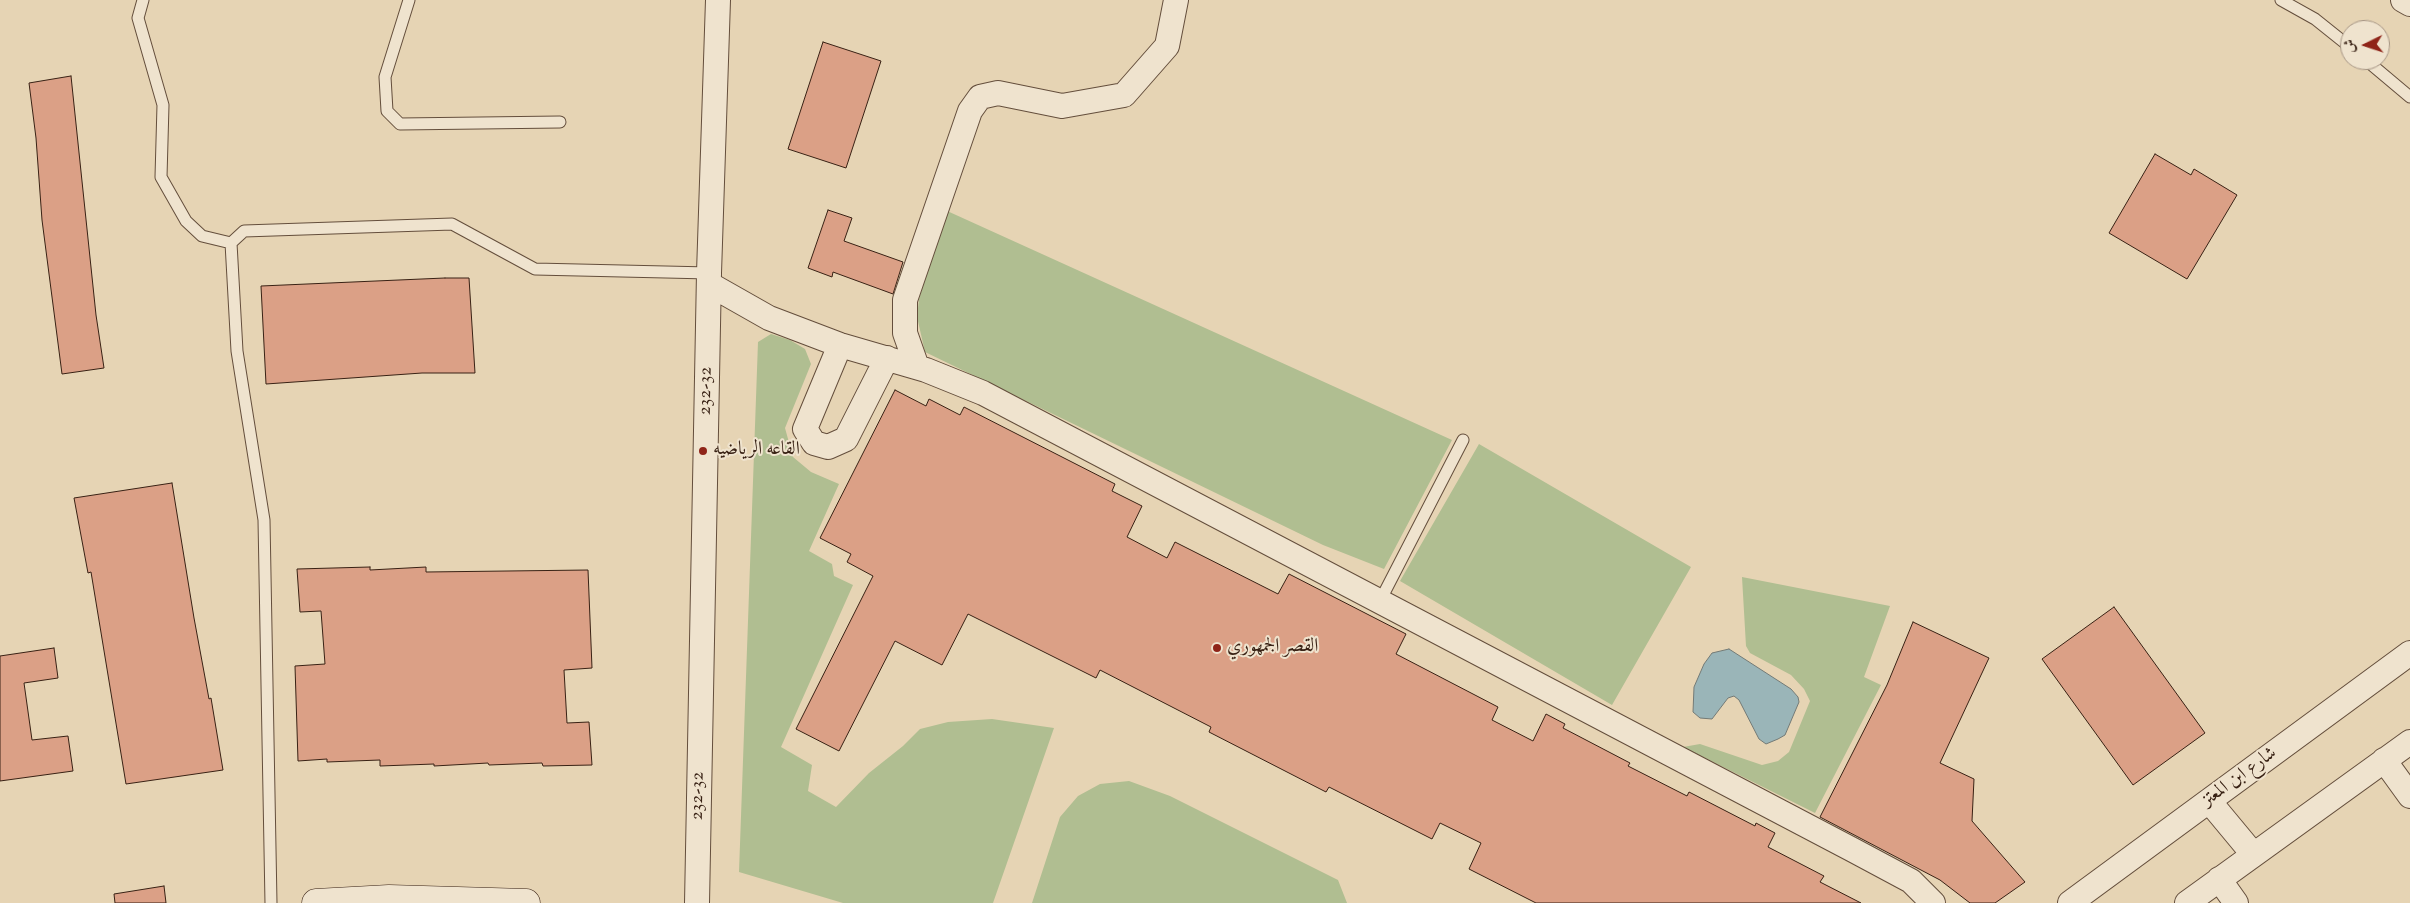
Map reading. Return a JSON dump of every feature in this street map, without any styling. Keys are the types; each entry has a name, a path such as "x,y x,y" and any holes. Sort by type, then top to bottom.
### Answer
{"main road":[{"path":"316,903 389,899 526,903"}],"street":[{"name":"232-32","path":"697,903 709,279 718,0"},
{"path":"917,367 905,333 905,300 970,111 980,97 998,93 1062,106 1124,94 1167,46 1176,0"},
{"path":"2404,0 2410,4"},
{"path":"709,279 768,318 840,345 917,367 983,393 1903,876 1911,881 1933,903"},
{"path":"840,345 806,429 814,443 828,447 846,439 887,358"},
{"name":"شارع ابن المعتز","path":"2070,903 2410,653"},
{"path":"2187,903 2410,742"},
{"path":"2384,760 2410,796"},
{"path":"2209,801 2253,854"},
{"path":"2219,879 2236,903"}],"lane":[{"path":"143,0 138,18 163,105 162,177 186,221 202,236 231,243"},
{"path":"409,0 384,77 387,111 400,124 560,122"},
{"path":"2280,0 2315,19 2340,39"},
{"path":"2378,70 2410,97"},
{"path":"231,243 244,232 452,224 535,269 709,279"},
{"path":"231,243 237,351 264,520 270,903"},
{"path":"1380,602 1463,440"}],"green space":[{"path":"945,210 1452,440 1384,569 1323,545 925,352 917,317 919,299"},
{"path":"771,334 790,340 805,349 811,364 785,428 793,457 811,472 839,484 809,551 832,564 834,576 853,585 781,747 812,765 808,791 836,807 869,773 903,746 920,729 948,722 992,719 1054,728 993,903 843,903 739,872 758,342"},
{"path":"1479,444 1691,567 1612,705 1400,581"},
{"path":"1742,577 1890,606 1864,677 1881,685 1815,813 1683,747 1700,744 1762,765 1778,761 1789,752 1810,701 1804,689 1791,675 1750,653 1746,646"},
{"path":"1129,781 1170,796 1338,880 1347,903 1032,903 1060,817 1078,796 1100,784"}],"water":[{"path":"1729,649 1791,689 1798,697 1799,702 1785,735 1766,744 1759,739 1739,700 1734,696 1728,698 1712,719 1700,718 1693,712 1694,687 1704,664 1712,653"}],"building":[{"path":"823,42 881,61 846,168 788,149"},
{"path":"71,76 96,315 104,368 62,374 42,220 36,138 29,83"},
{"path":"2155,154 2191,175 2194,169 2237,195 2187,279 2109,233"},
{"path":"828,210 852,218 844,241 903,262 893,294 833,272 832,277 808,268"},
{"path":"469,278 475,373 422,373 266,384 261,286"},
{"name":"القصر الجمهوري","path":"895,390 926,406 929,399 960,415 964,407 1115,484 1112,491 1142,506 1127,537 1167,558 1175,542 1278,594 1289,574 1406,634 1396,654 1498,707 1492,720 1533,741 1546,714 1565,724 1563,728 1630,763 1628,766 1687,796 1689,792 1755,826 1756,823 1775,833 1768,847 1824,876 1820,882 1861,903 1536,903 1469,869 1481,843 1440,823 1432,839 1329,787 1326,792 1209,732 1211,727 1100,670 1096,678 968,614 942,665 895,641 839,751 796,729 873,576 847,562 851,554 820,538"},
{"path":"172,483 194,618 209,699 211,698 223,770 126,784 91,572 88,573 74,498"},
{"path":"370,567 370,570 426,567 426,572 588,570 592,668 564,670 567,723 589,722 592,765 543,766 542,763 489,765 488,763 380,766 380,760 327,762 327,759 298,761 295,666 325,664 321,611 300,612 297,569"},
{"path":"2114,607 2205,733 2133,785 2042,659"},
{"path":"1913,622 1989,658 1940,763 1974,779 1972,821 2025,882 1995,903 1970,903 1940,880 1820,817 1887,685"},
{"path":"54,648 58,678 24,683 32,740 68,736 73,771 0,781 0,656"},
{"path":"164,886 166,903 115,903 114,894"}],"place":[{"name":"القاعه الرياضيه","path":"703,451"},
{"name":"القصر الجمهوري","path":"1217,648"}]}
